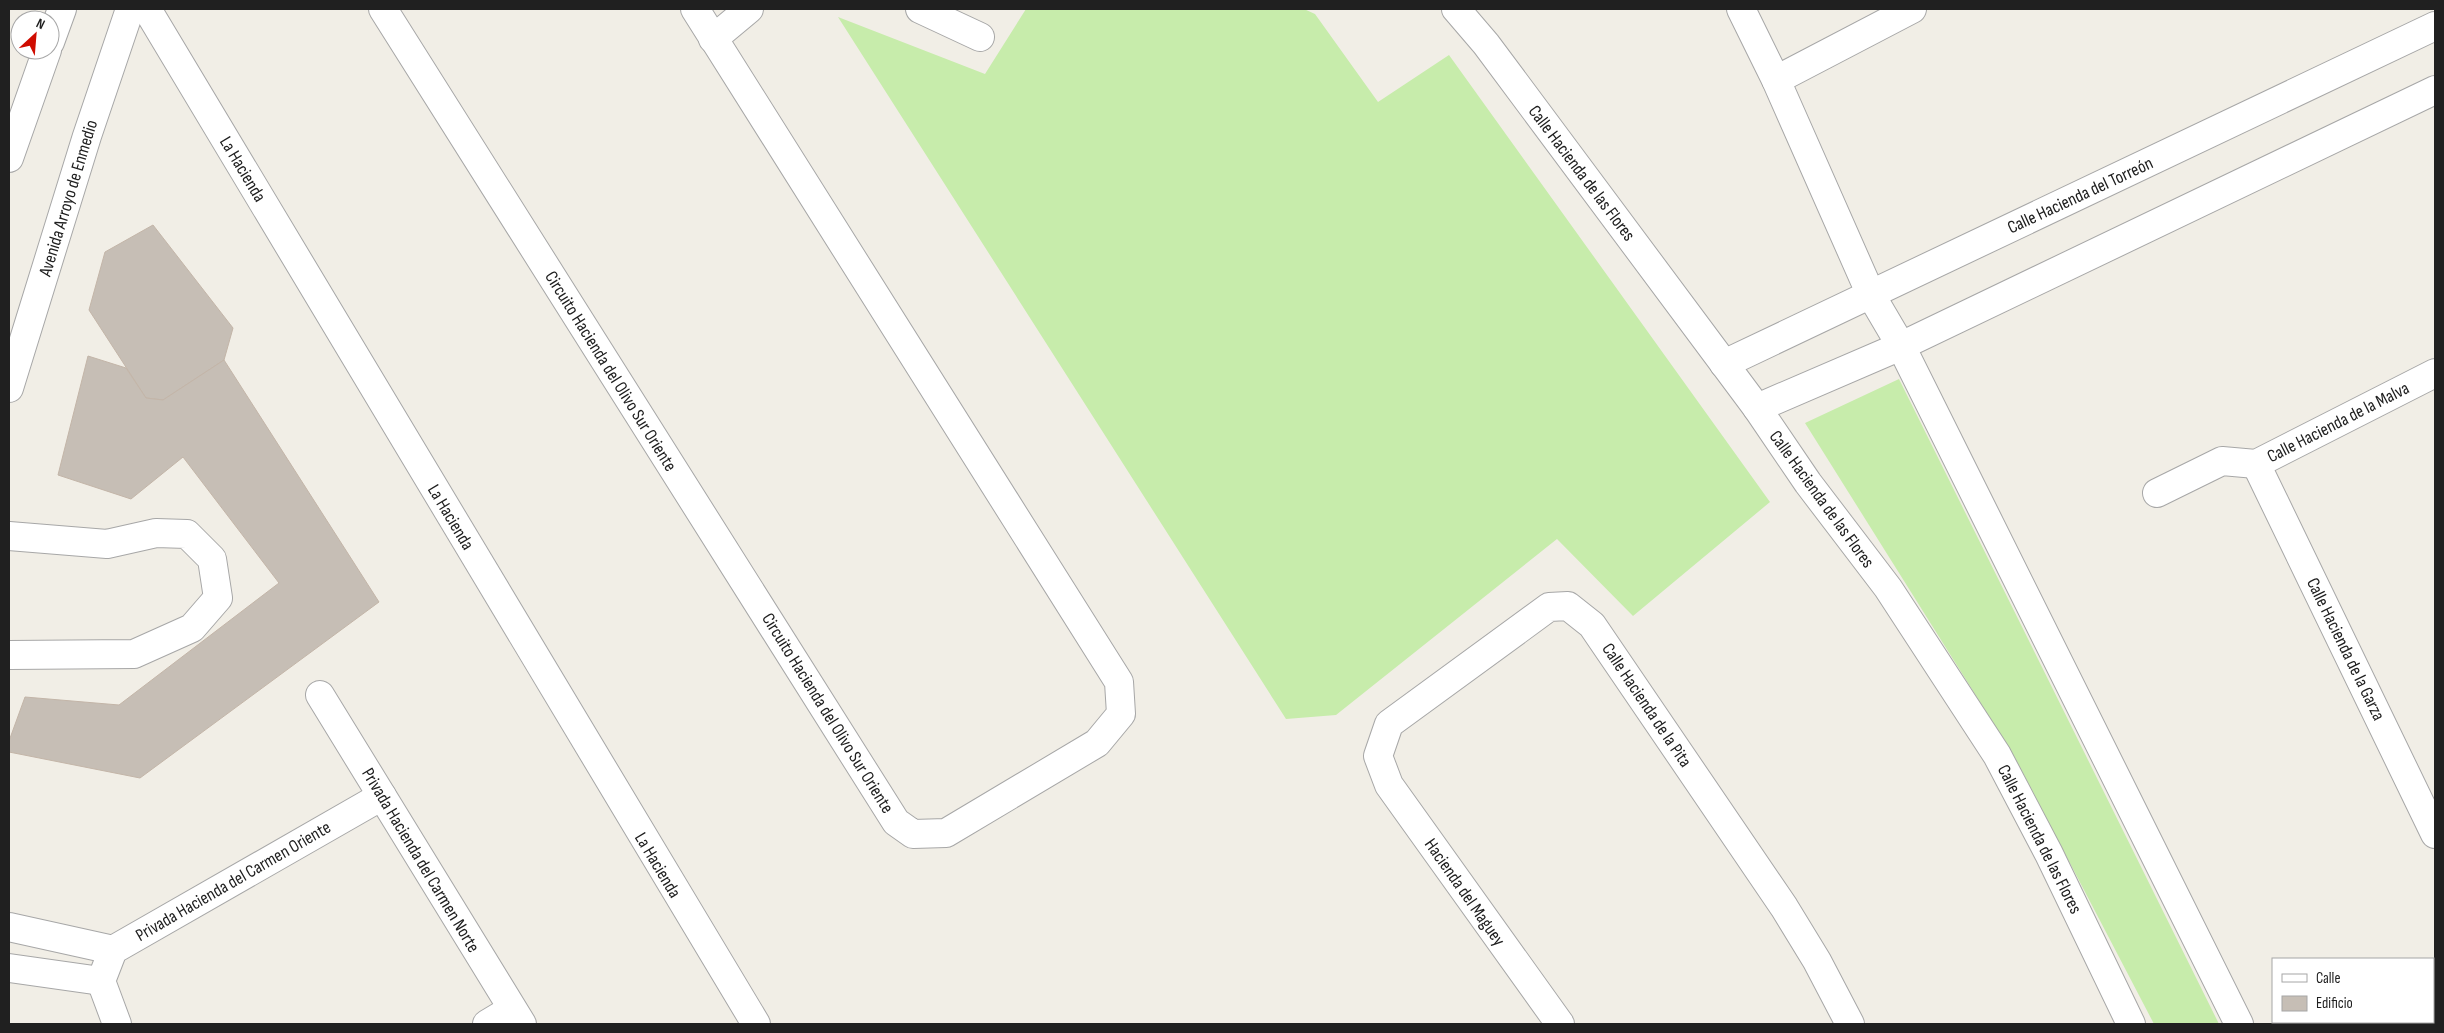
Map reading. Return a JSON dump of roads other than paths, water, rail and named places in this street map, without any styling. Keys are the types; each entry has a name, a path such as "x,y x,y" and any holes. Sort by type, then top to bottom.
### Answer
{"street":[{"name":"Avenida Arroyo de Enmedio","path":"9,388 87,136 130,9"},
{"name":"La Hacienda","path":"147,9 756,1024"},
{"name":"Circuito Hacienda del Olivo Sur Oriente","path":"383,9 896,822 913,834 946,833 1097,742 1121,714 1119,682 695,9"},
{"path":"713,39 749,9"},
{"path":"920,9 980,38"},
{"name":"Calle Hacienda de las Flores","path":"1456,9 1486,44 1757,408 1808,483 1888,588 1997,754 2049,854 2131,1024"},
{"path":"1741,9 1776,80 1871,295 1901,346 2239,1024"},
{"path":"1776,80 1912,9"},
{"name":"Calle Hacienda del Torreón","path":"1724,364 2435,26"},
{"path":"9,158 43,60"},
{"path":"1757,408 1901,346 2435,90"},
{"name":"Calle Hacienda de la Malva","path":"2157,493 2222,461 2256,464 2435,373"},
{"name":"Calle Hacienda de la Garza","path":"2256,464 2435,834"},
{"path":"9,536 108,544 156,533 187,534 212,559 218,598 192,628 134,654 9,655"},
{"name":"Calle Hacienda de la Pita","path":"1378,756 1389,724 1550,607 1568,606 1592,624 1784,907 1822,969 1850,1024"},
{"name":"Privada Hacienda del Carmen Norte","path":"320,695 517,1016"},
{"name":"Hacienda del Maguey","path":"1378,756 1389,785 1560,1024"},
{"name":"Privada Hacienda del Carmen Oriente","path":"113,950 382,796"},
{"path":"9,928 113,950 101,981 117,1024"},
{"path":"9,968 101,981"},
{"path":"486,1024 517,1016"}]}
